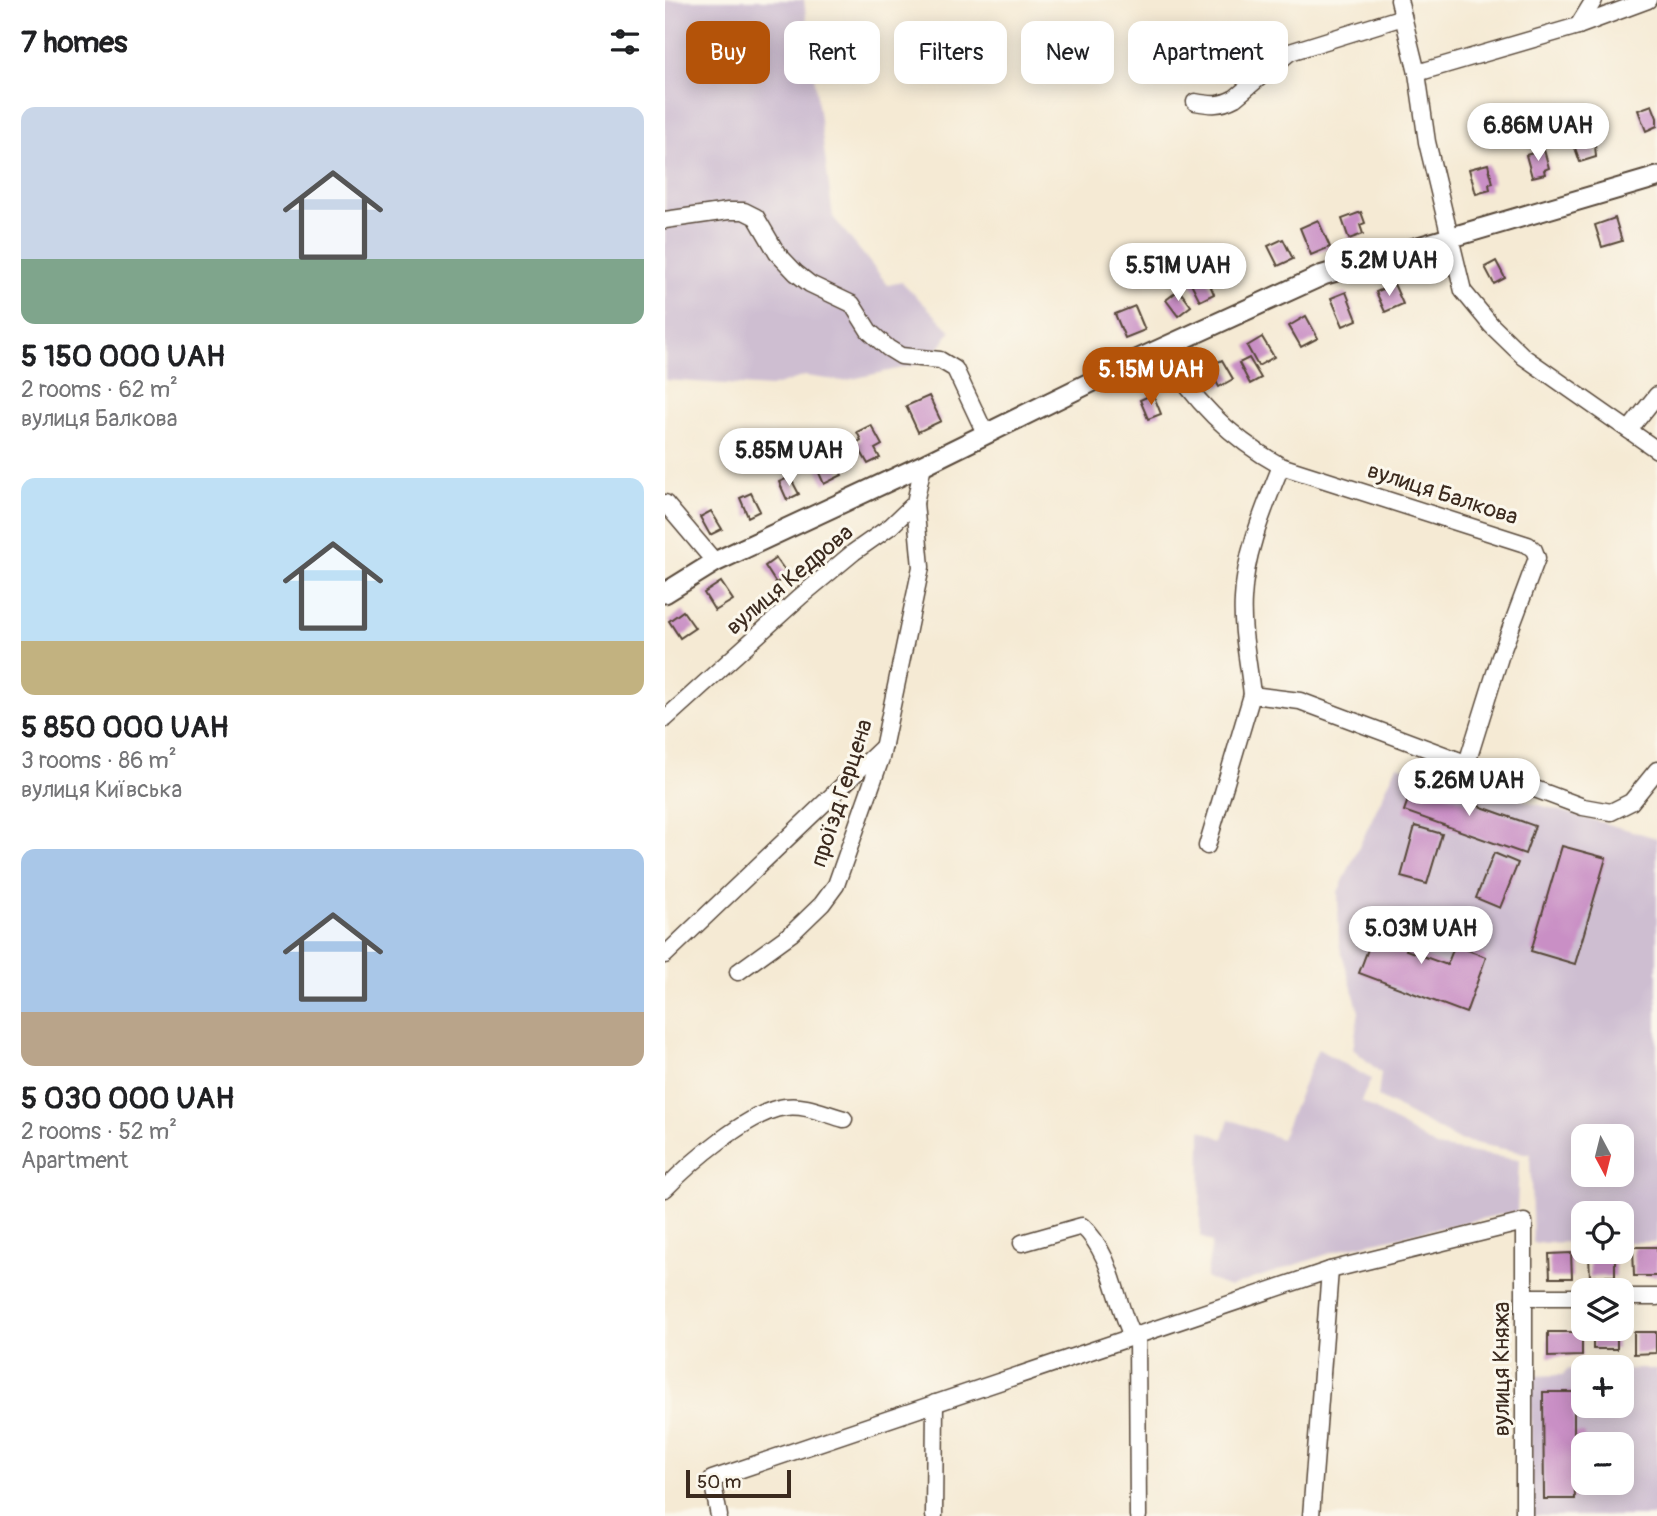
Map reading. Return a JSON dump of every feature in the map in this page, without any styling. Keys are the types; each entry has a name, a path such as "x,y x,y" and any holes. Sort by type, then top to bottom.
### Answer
{"main road":[{"path":"665,593 715,562 1128,364 1323,275 1657,177"}],"street":[{"path":"1399,0 1417,73 1427,142 1463,291 1491,325 1524,357 1657,450"},
{"path":"1578,26 1594,0"},
{"path":"1417,73 1578,26 1649,0"},
{"path":"1195,102 1217,106 1226,103 1290,52 1403,17"},
{"path":"665,220 728,211 744,211 756,217 777,253 796,273 810,284 852,304 869,331 888,348 901,356 940,360 955,369 985,433"},
{"name":"вулиця Балкова","path":"1163,350 1181,381 1207,410 1251,449 1281,466 1528,545 1534,550 1537,558 1500,657 1467,763"},
{"path":"1629,430 1657,395"},
{"path":"915,503 923,464"},
{"path":"1207,846 1252,695 1243,602 1246,568 1258,524 1281,466"},
{"path":"665,503 715,562"},
{"name":"вулиця Кедрова","path":"665,719 801,596 891,526 915,503"},
{"name":"проїзд Герцена","path":"738,972 792,933 823,904 836,885 884,746 921,567 915,503"},
{"path":"1252,695 1300,701 1583,807 1611,812 1631,802 1657,770"},
{"path":"665,955 884,746"},
{"path":"665,1189 710,1148 744,1124 771,1110 803,1107 844,1119"},
{"name":"вулиця Княжа","path":"1330,1270 1524,1222 1524,1516"},
{"path":"1022,1243 1082,1226 1095,1237 1103,1252 1123,1316 1135,1335 1138,1516"},
{"path":"719,1516 712,1479 1330,1270 1311,1516"},
{"path":"1524,1297 1571,1297"},
{"path":"1634,1297 1657,1297"},
{"path":"934,1516 935,1403"}],"shaded area":[{"path":"665,0 804,0 807,21 784,21 784,84 815,84 833,217 888,285 902,282 951,331 929,362 843,381 805,376 771,387 665,380"},
{"path":"1397,765 1657,838 1657,1242 1634,1242 1634,1201 1571,1201 1571,1242 1533,1243 1530,1154 1458,1140 1378,1097 1381,1073 1353,1049 1359,1012 1339,944 1338,892"},
{"path":"1318,1049 1371,1079 1361,1101 1436,1147 1519,1160 1517,1211 1346,1248 1229,1287 1206,1278 1212,1243 1200,1236 1201,1130 1223,1139 1229,1119 1281,1139"},
{"path":"1571,1369 1571,1418 1634,1418 1634,1369 1657,1369 1657,1516 1531,1516 1531,1376 1562,1375"}],"building":[{"path":"1652,105 1657,126 1646,131 1638,110"},
{"path":"1587,137 1590,146 1595,145 1596,157 1580,162 1573,142"},
{"path":"1544,150 1549,168 1544,170 1545,174 1532,177 1526,155"},
{"path":"1488,164 1493,183 1489,184 1490,190 1476,194 1469,169"},
{"path":"1361,212 1365,223 1360,225 1363,234 1349,239 1342,219"},
{"path":"1615,218 1622,241 1602,247 1595,225"},
{"path":"1318,220 1330,247 1311,255 1300,228"},
{"path":"1283,239 1293,259 1278,266 1268,246"},
{"path":"1496,261 1505,278 1494,284 1485,267"},
{"path":"1205,274 1214,294 1200,301 1190,281"},
{"path":"1394,284 1403,304 1385,312 1376,292"},
{"path":"1179,290 1191,306 1178,316 1166,300"},
{"path":"1346,292 1357,320 1343,326 1331,298"},
{"path":"1135,306 1145,330 1125,338 1115,314"},
{"path":"1306,316 1318,338 1301,347 1289,326"},
{"path":"1262,337 1274,357 1258,366 1247,346"},
{"path":"1249,358 1261,378 1250,384 1239,363"},
{"path":"1222,360 1233,379 1219,387 1208,367"},
{"path":"1153,394 1161,414 1148,419 1140,400"},
{"path":"929,396 941,421 918,432 906,406"},
{"path":"871,425 882,445 875,449 880,458 868,464 856,443 861,440 857,432"},
{"path":"833,456 842,475 824,484 815,464"},
{"path":"790,477 799,494 787,500 779,482"},
{"path":"751,493 760,511 748,517 740,498"},
{"path":"711,511 722,529 710,535 700,517"},
{"path":"776,558 788,575 776,583 765,566"},
{"path":"721,582 733,600 715,611 704,593"},
{"path":"683,611 695,628 680,638 669,621"},
{"path":"1414,783 1535,826 1525,854 1404,811"},
{"path":"1415,826 1442,834 1427,884 1401,877"},
{"path":"1562,846 1606,858 1575,964 1531,951"},
{"path":"1494,853 1518,863 1500,908 1476,898"},
{"path":"1382,912 1416,925 1406,950 1447,965 1455,945 1486,957 1466,1013 1359,973"},
{"path":"1634,1247 1657,1247 1657,1276 1634,1276"},
{"path":"1571,1253 1572,1278 1550,1278 1549,1254"},
{"path":"1589,1264 1615,1264 1615,1276 1590,1277"},
{"path":"1548,1332 1571,1332 1571,1341 1582,1341 1582,1355 1548,1357"},
{"path":"1634,1332 1656,1332 1656,1353 1634,1354"},
{"path":"1593,1341 1617,1341 1617,1349 1593,1349"},
{"path":"1543,1392 1571,1392 1574,1432 1571,1432 1571,1495 1575,1495 1575,1499 1544,1499"}]}
